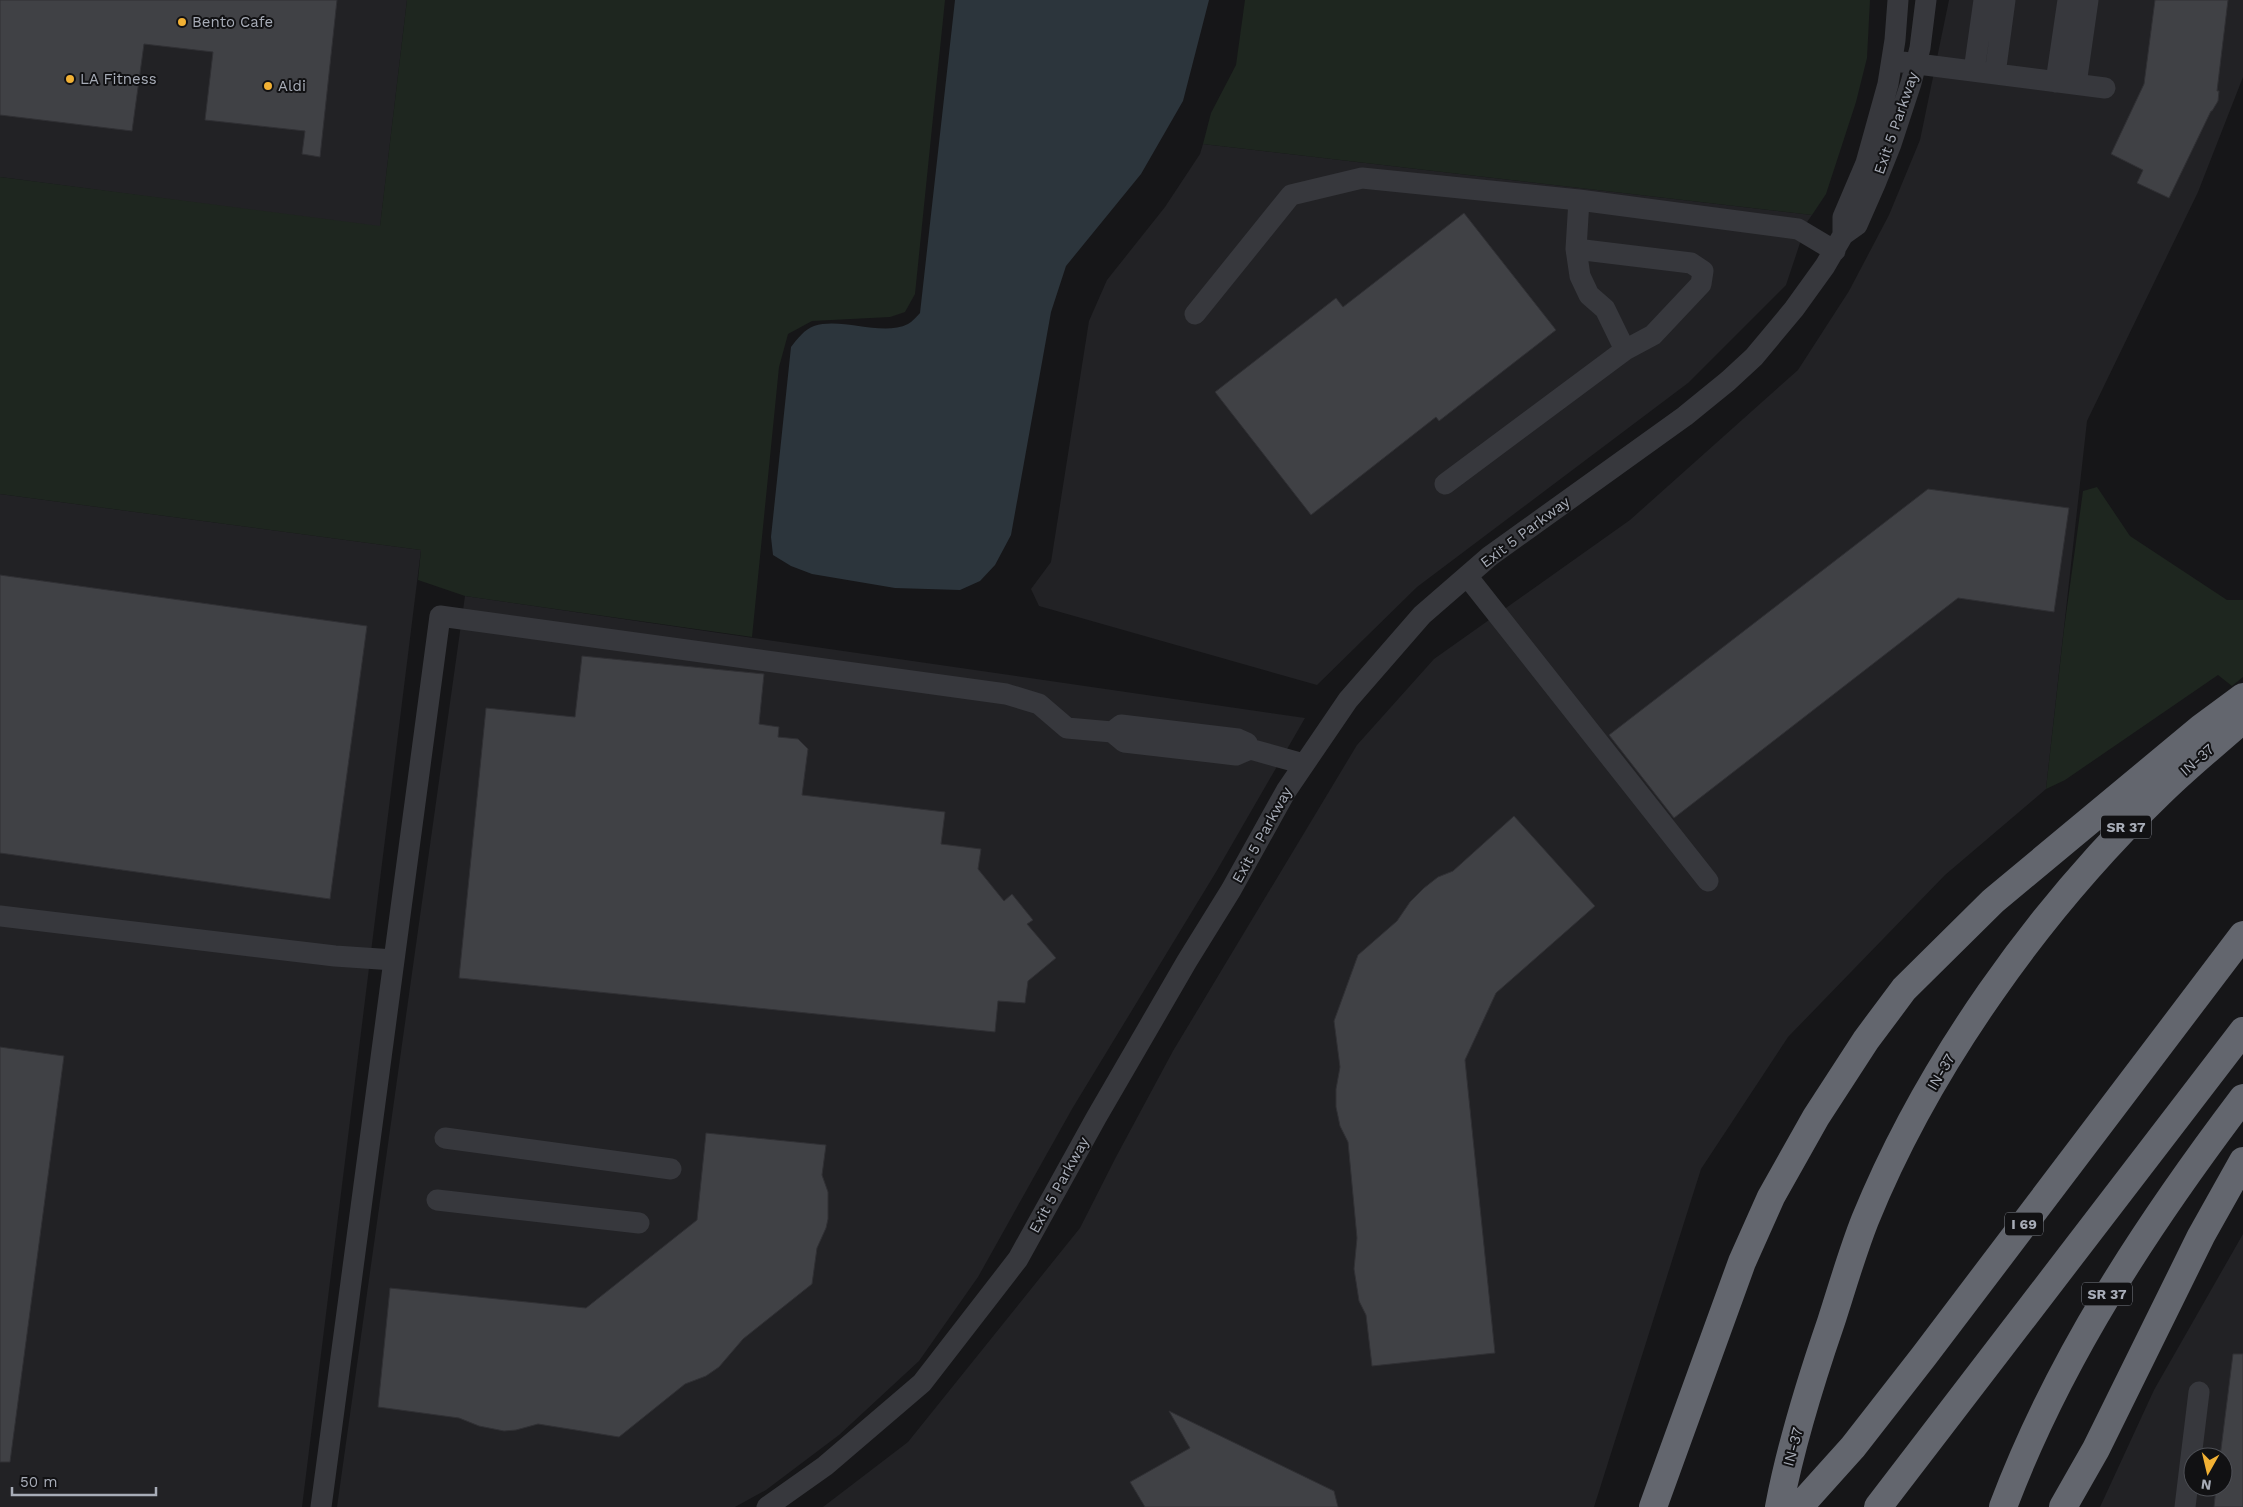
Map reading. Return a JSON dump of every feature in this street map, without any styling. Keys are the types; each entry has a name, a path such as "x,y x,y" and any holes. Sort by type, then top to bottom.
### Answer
{"highway":[{"path":"1653,1507 1742,1262 1771,1197 1816,1117 1866,1040 1904,989 1993,901 2200,728 2243,697"},
{"name":"IN-37","path":"1779,1507 1788,1460 1820,1355 1865,1220 1909,1126 1982,1006 2069,889 2160,792 2243,720"},
{"name":"I 69","path":"1799,1507 1853,1447 1924,1356 2243,935"},
{"path":"1878,1507 2243,1030"},
{"name":"SR 37","path":"2003,1507 2044,1411 2093,1318 2128,1259 2168,1200 2243,1098"},
{"path":"2063,1507 2096,1449 2202,1236 2243,1161"}],"street":[{"name":"Exit 5 Parkway","path":"1839,243 1843,217 1868,154 1882,110 1892,61 1898,0"},
{"name":"Exit 5 Parkway","path":"767,1507 826,1466 922,1383 1018,1260 1100,1111 1187,961 1232,890 1286,791 1348,700 1422,615 1490,556 1685,416 1728,381 1773,336 1839,243 1857,225 1899,122 1916,64 1926,0"},
{"path":"1984,0 1984,73"},
{"path":"1984,73 2006,0"},
{"path":"2058,0 2061,82"},
{"path":"2061,82 2068,0"},
{"path":"2061,82 2079,0"},
{"path":"2061,82 2088,0"},
{"path":"1892,61 2105,88"},
{"path":"1195,314 1290,195 1362,178 1579,200 1798,229 1839,243"},
{"path":"1579,200 1576,249 1580,276 1589,295 1605,309 1625,350"},
{"path":"1445,484 1625,350 1653,334 1701,284 1703,271 1691,263 1576,249"},
{"path":"1467,576 1708,881"},
{"path":"321,1507 440,616 1006,694 1039,704 1067,728 1112,732 1124,742 1236,755 1250,749 1304,764"},
{"path":"0,916 335,956 394,960"},
{"path":"445,1138 671,1169"},
{"path":"437,1200 639,1223"},
{"path":"2185,1507 2199,1392"}],"shaded area":[{"path":"0,0 407,0 380,227 0,177"},
{"path":"407,0 945,0 915,294 905,312 890,317 812,321 788,334 779,367 752,637 465,596 418,580 421,550 0,494 0,177 380,226"},
{"path":"955,0 1209,0 1183,101 1141,174 1066,266 1051,312 1011,535 995,565 980,581 960,590 895,588 812,574 791,566 773,555 771,537 791,347 804,332 814,326 837,324 886,329 909,323 920,313"},
{"path":"1245,0 1870,0 1867,58 1856,102 1826,194 1812,215 1203,144 1211,113 1236,65"},
{"path":"1949,0 2243,0 2243,77 2198,192 2087,421 2046,789 1945,875 1788,1037 1701,1169 1594,1507 823,1507 908,1442 1080,1228 1173,1051 1357,745 1434,659 1630,520 1798,370 1849,291 1889,215 1920,140"},
{"path":"1203,144 1812,215 1807,222 1786,285 1688,383 1417,587 1317,685 1039,606 1031,589 1051,562 1089,321 1107,280 1165,207 1200,154"},
{"path":"2097,487 2130,536 2227,600 2243,600 2243,677 2232,686 2218,675 2065,780 2046,789 2064,629 2083,491"},
{"path":"0,494 421,550 302,1507 0,1507"},
{"path":"465,596 1305,718 1216,872 1072,1109 978,1277 919,1361 839,1435 766,1490 735,1507 337,1507"},
{"path":"2243,1234 2243,1507 2100,1507 2154,1390"}],"building":[{"path":"0,0 337,0 320,157 302,154 305,131 205,120 213,52 144,44 132,131 0,115"},
{"path":"2155,0 2228,0 2217,91 2219,91 2218,101 2211,111 2169,198 2137,183 2143,170 2111,154 2144,84"},
{"path":"1464,213 1556,330 1439,421 1436,417 1311,515 1215,392 1336,298 1343,307"},
{"path":"1928,489 2069,508 2054,612 1958,598 1674,818 1609,735"},
{"path":"0,575 367,626 330,899 0,853"},
{"path":"582,656 764,674 759,724 779,727 778,737 798,739 808,749 802,795 945,812 941,844 981,849 978,869 1004,901 1012,894 1033,920 1027,924 1056,958 1028,981 1025,1003 998,1001 995,1032 459,978 486,708 575,717"},
{"path":"1514,816 1595,906 1496,993 1465,1060 1495,1353 1372,1366 1366,1315 1359,1301 1354,1269 1357,1238 1348,1142 1340,1126 1336,1107 1336,1089 1340,1067 1334,1021 1358,955 1397,921 1410,902 1424,888 1438,877 1453,871"},
{"path":"0,1047 64,1056 10,1462 0,1462"},
{"path":"706,1133 826,1145 822,1175 828,1192 828,1219 817,1248 812,1284 743,1339 719,1367 706,1376 685,1384 619,1437 538,1424 504,1431 479,1426 459,1418 378,1407 390,1288 586,1308 697,1220"},
{"path":"2233,1354 2243,1354 2243,1507 2214,1507 2215,1497 2233,1497 2233,1447 2221,1447"},
{"path":"1169,1411 1334,1491 1338,1507 1145,1507 1130,1482 1190,1448"}],"place":[{"name":"Bento Cafe","path":"182,22"},
{"name":"LA Fitness","path":"70,79"},
{"name":"Aldi","path":"268,86"}]}
